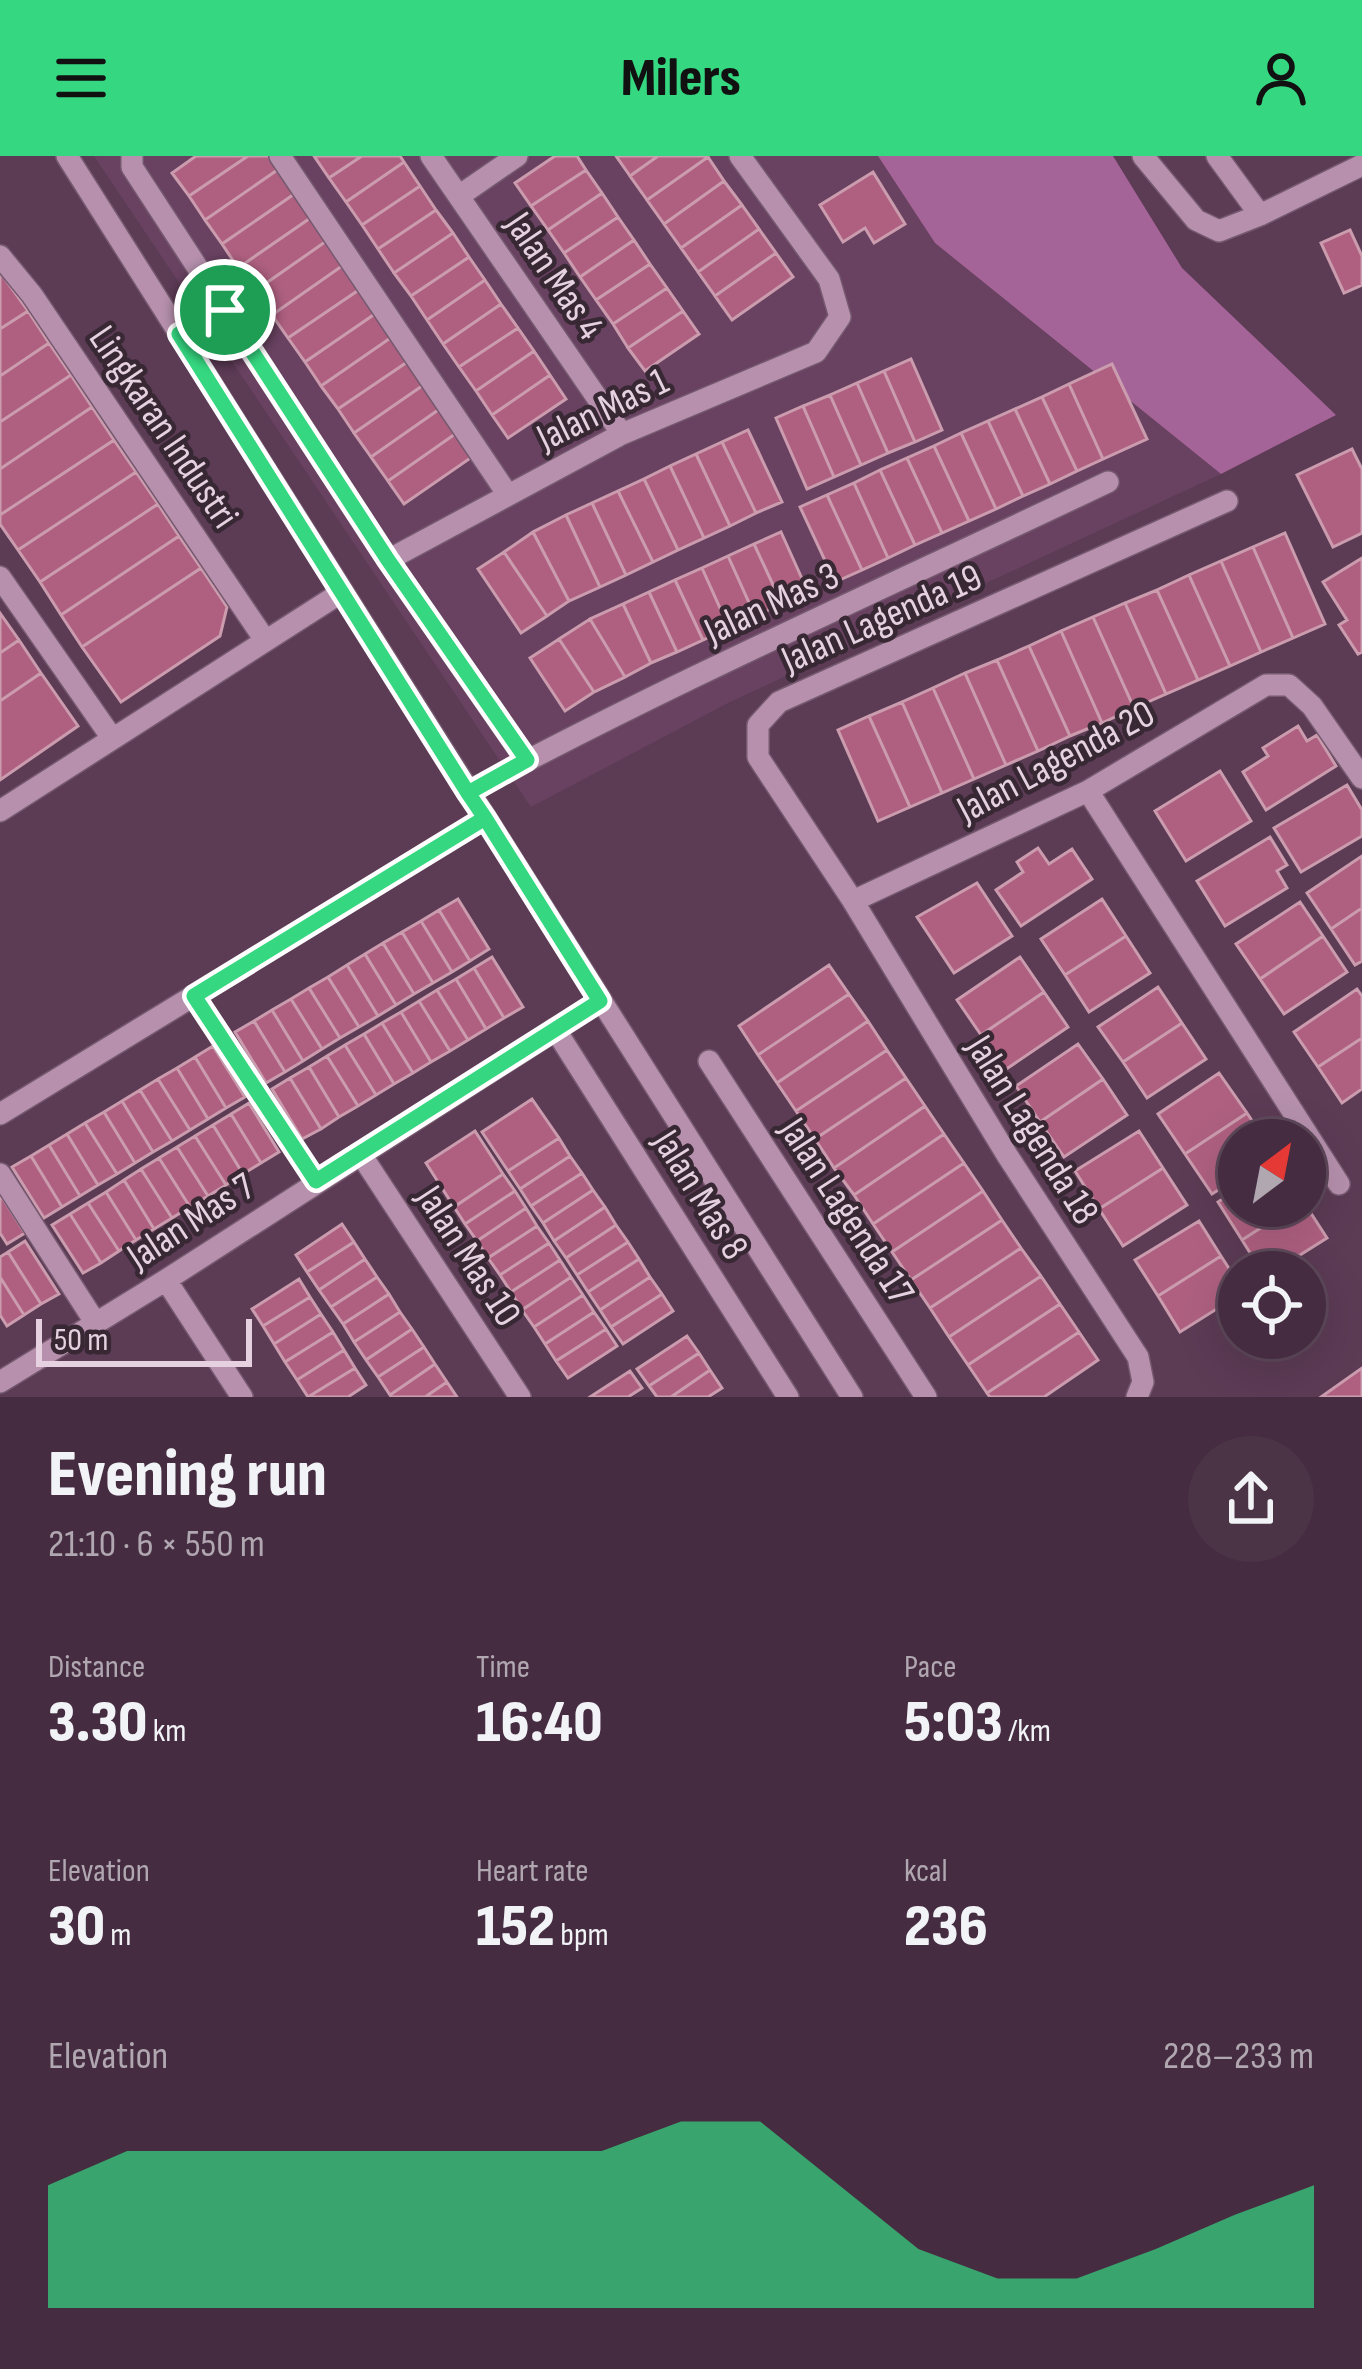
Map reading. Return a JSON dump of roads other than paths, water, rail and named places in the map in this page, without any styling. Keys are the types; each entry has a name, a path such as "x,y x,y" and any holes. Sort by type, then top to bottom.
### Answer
{"street":[{"path":"68,156 852,1397"},
{"path":"132,156 132,167 388,560 527,760"},
{"path":"280,156 508,495"},
{"name":"Jalan Mas 4","path":"431,156 622,434"},
{"path":"459,196 517,156"},
{"name":"Jalan Mas 1","path":"388,560 622,434 816,352 840,317 829,279 740,156"},
{"path":"1143,156 1196,220 1220,231 1362,165"},
{"path":"1217,156 1260,215"},
{"name":"Lingkaran Industri","path":"0,256 71,351 266,640"},
{"path":"179,334 225,310"},
{"name":"Jalan Mas 3","path":"468,793 527,760 1108,482"},
{"name":"Jalan Lagenda 19","path":"853,901 758,757 758,725 778,702 1227,501"},
{"path":"0,577 112,738"},
{"path":"0,811 342,592"},
{"name":"Jalan Lagenda 20","path":"853,901 1088,791 1266,685 1289,686 1312,706 1362,778"},
{"path":"1088,791 1339,1184"},
{"path":"0,1114 485,818"},
{"name":"Jalan Lagenda 18","path":"853,901 1006,1155 1138,1357 1143,1382 1137,1397"},
{"path":"194,996 316,1181"},
{"name":"Jalan Mas 7","path":"0,1382 600,1001"},
{"name":"Jalan Mas 8","path":"555,1029 788,1397"},
{"name":"Jalan Lagenda 17","path":"710,1061 926,1397"},
{"name":"Jalan Mas 10","path":"360,1153 520,1397"},
{"path":"0,1174 95,1322"},
{"path":"166,1280 242,1397"}]}
